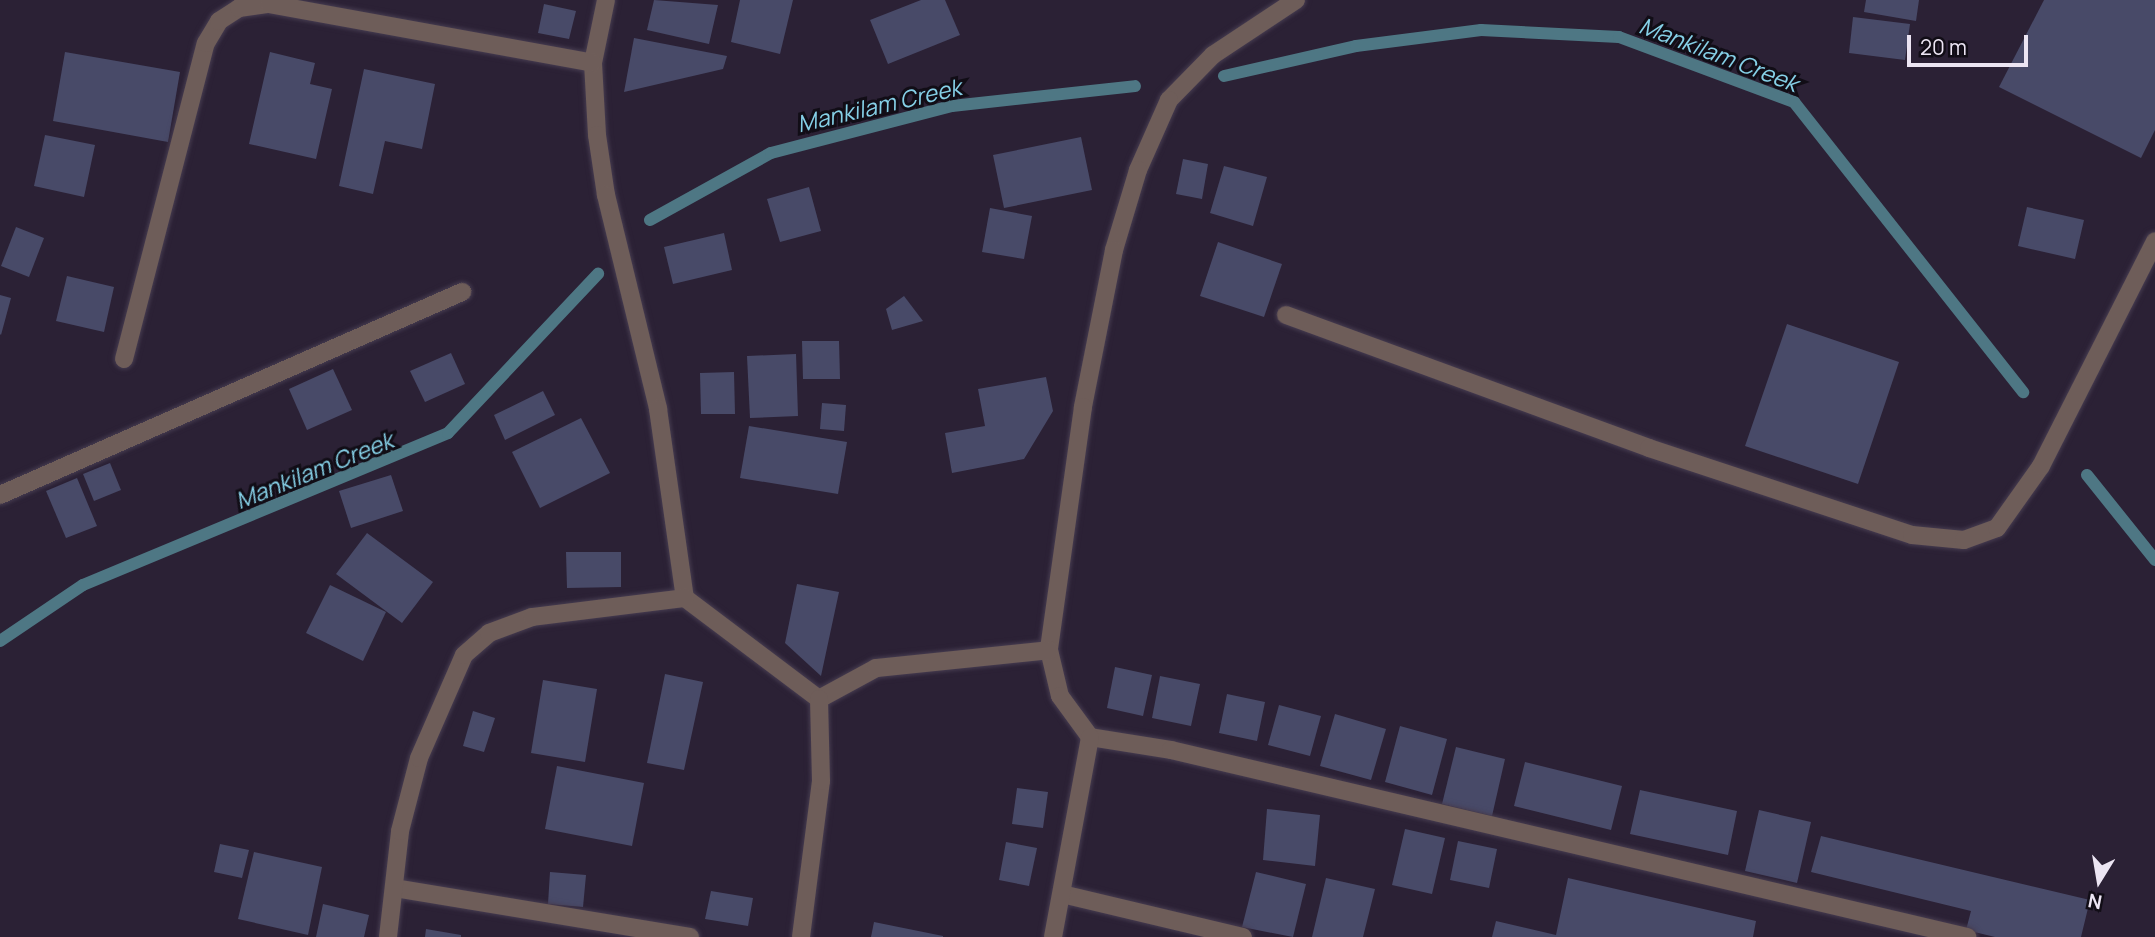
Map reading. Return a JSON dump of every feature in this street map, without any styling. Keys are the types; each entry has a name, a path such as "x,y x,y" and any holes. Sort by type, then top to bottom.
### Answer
{"street":[{"path":"606,0 593,63 606,195 658,409 685,598"},
{"path":"1296,0 1213,55 1169,100 1151,133 1114,250 1083,407 1049,650 1060,696 1090,737 1171,750 1967,937"},
{"path":"124,359 206,43 229,15 270,4 593,63"},
{"path":"1286,315 1662,452 1912,535 1964,540 1997,528 2041,466 2155,241"},
{"path":"0,495 462,292"},
{"path":"388,937 400,831 419,758 464,655 489,633 532,617 685,598 819,699"},
{"path":"819,699 876,668 1049,650"},
{"path":"801,937 821,781 819,699"},
{"path":"1053,937 1090,737"},
{"path":"395,888 690,937"},
{"path":"1062,894 1243,937"}],"building":[{"path":"654,0 718,5 709,44 647,30"},
{"path":"740,0 793,0 780,54 731,42"},
{"path":"921,0 945,0 960,35 888,64 870,20"},
{"path":"1866,0 1919,0 1916,21 1864,12"},
{"path":"2044,0 2155,0 2155,130 2141,158 1999,87"},
{"path":"544,4 576,11 569,39 538,33"},
{"path":"1853,17 1910,24 1905,60 1849,53"},
{"path":"634,38 727,56 723,69 624,92"},
{"path":"65,52 180,72 168,142 53,121"},
{"path":"270,52 315,63 310,84 332,89 316,159 249,144"},
{"path":"364,69 435,84 422,149 385,141 373,194 339,186"},
{"path":"45,135 95,145 84,197 34,186"},
{"path":"1081,137 1092,190 1004,208 993,155"},
{"path":"1183,159 1208,164 1202,199 1176,194"},
{"path":"1224,166 1267,177 1253,226 1210,213"},
{"path":"809,187 821,231 780,242 767,199"},
{"path":"2027,207 2084,220 2075,259 2018,246"},
{"path":"990,208 1032,216 1024,259 982,252"},
{"path":"16,227 44,238 29,277 1,266"},
{"path":"724,233 732,270 673,284 664,247"},
{"path":"1218,242 1282,264 1264,317 1200,296"},
{"path":"67,276 114,287 104,332 56,321"},
{"path":"0,295 11,298 1,335 0,334"},
{"path":"904,296 923,321 892,330 886,309"},
{"path":"1787,324 1899,362 1858,484 1745,446"},
{"path":"802,341 839,341 840,379 803,379"},
{"path":"451,353 465,384 425,402 410,371"},
{"path":"796,354 798,416 750,418 747,356"},
{"path":"333,369 352,410 307,430 289,389"},
{"path":"734,372 735,414 701,414 700,373"},
{"path":"1046,377 1053,411 1024,459 952,473 945,433 985,426 978,389"},
{"path":"543,391 555,415 505,440 494,415"},
{"path":"822,403 846,405 844,431 820,429"},
{"path":"581,418 610,473 540,508 512,452"},
{"path":"749,426 847,442 838,494 740,478"},
{"path":"110,463 121,490 94,501 83,474"},
{"path":"391,475 403,511 351,528 339,491"},
{"path":"77,478 97,526 66,538 46,491"},
{"path":"367,533 433,582 402,623 336,574"},
{"path":"566,552 621,552 621,587 567,588"},
{"path":"797,584 839,592 821,676 785,643"},
{"path":"330,585 386,612 363,661 306,633"},
{"path":"1115,667 1152,675 1143,716 1107,708"},
{"path":"665,674 703,682 684,770 647,763"},
{"path":"1160,676 1200,684 1191,726 1152,718"},
{"path":"543,680 597,689 585,762 531,753"},
{"path":"1227,694 1265,702 1257,741 1219,733"},
{"path":"1279,705 1321,716 1310,756 1268,745"},
{"path":"473,711 495,718 484,752 463,746"},
{"path":"1335,714 1386,729 1371,780 1320,766"},
{"path":"1400,726 1447,739 1432,795 1385,782"},
{"path":"1456,747 1505,759 1492,816 1442,804"},
{"path":"1525,762 1622,786 1611,830 1514,806"},
{"path":"557,766 644,783 632,846 545,829"},
{"path":"1017,788 1048,792 1043,828 1012,824"},
{"path":"1640,790 1737,811 1728,855 1630,834"},
{"path":"1267,809 1320,815 1315,866 1263,860"},
{"path":"1759,810 1811,822 1797,883 1745,871"},
{"path":"1405,829 1445,838 1432,894 1392,885"},
{"path":"1821,836 2090,900 2081,937 1995,937 1966,930 1971,911 1811,872"},
{"path":"1458,841 1497,849 1489,888 1450,880"},
{"path":"1006,842 1037,848 1029,886 999,880"},
{"path":"220,844 249,850 242,878 214,872"},
{"path":"254,852 322,867 308,935 238,919"},
{"path":"550,872 586,875 583,907 548,904"},
{"path":"1256,872 1306,884 1293,937 1242,927"},
{"path":"1326,878 1375,889 1363,937 1312,937"},
{"path":"1568,878 1756,921 1753,937 1492,937 1496,921 1556,935"},
{"path":"711,891 753,898 748,926 705,919"},
{"path":"323,904 369,915 364,937 316,937"},
{"path":"874,922 943,936 943,937 871,937"},
{"path":"426,929 461,935 461,937 425,937"}],"waterway":[{"name":"Mankilam Creek","path":"1224,76 1356,46 1481,30 1619,37 1794,102 2023,392"},
{"name":"Mankilam Creek","path":"650,220 771,153 952,106 1135,86"},
{"name":"Mankilam Creek","path":"0,641 83,585 448,433 598,274"},
{"name":"Mankilam Creek","path":"2087,475 2155,560"}]}
